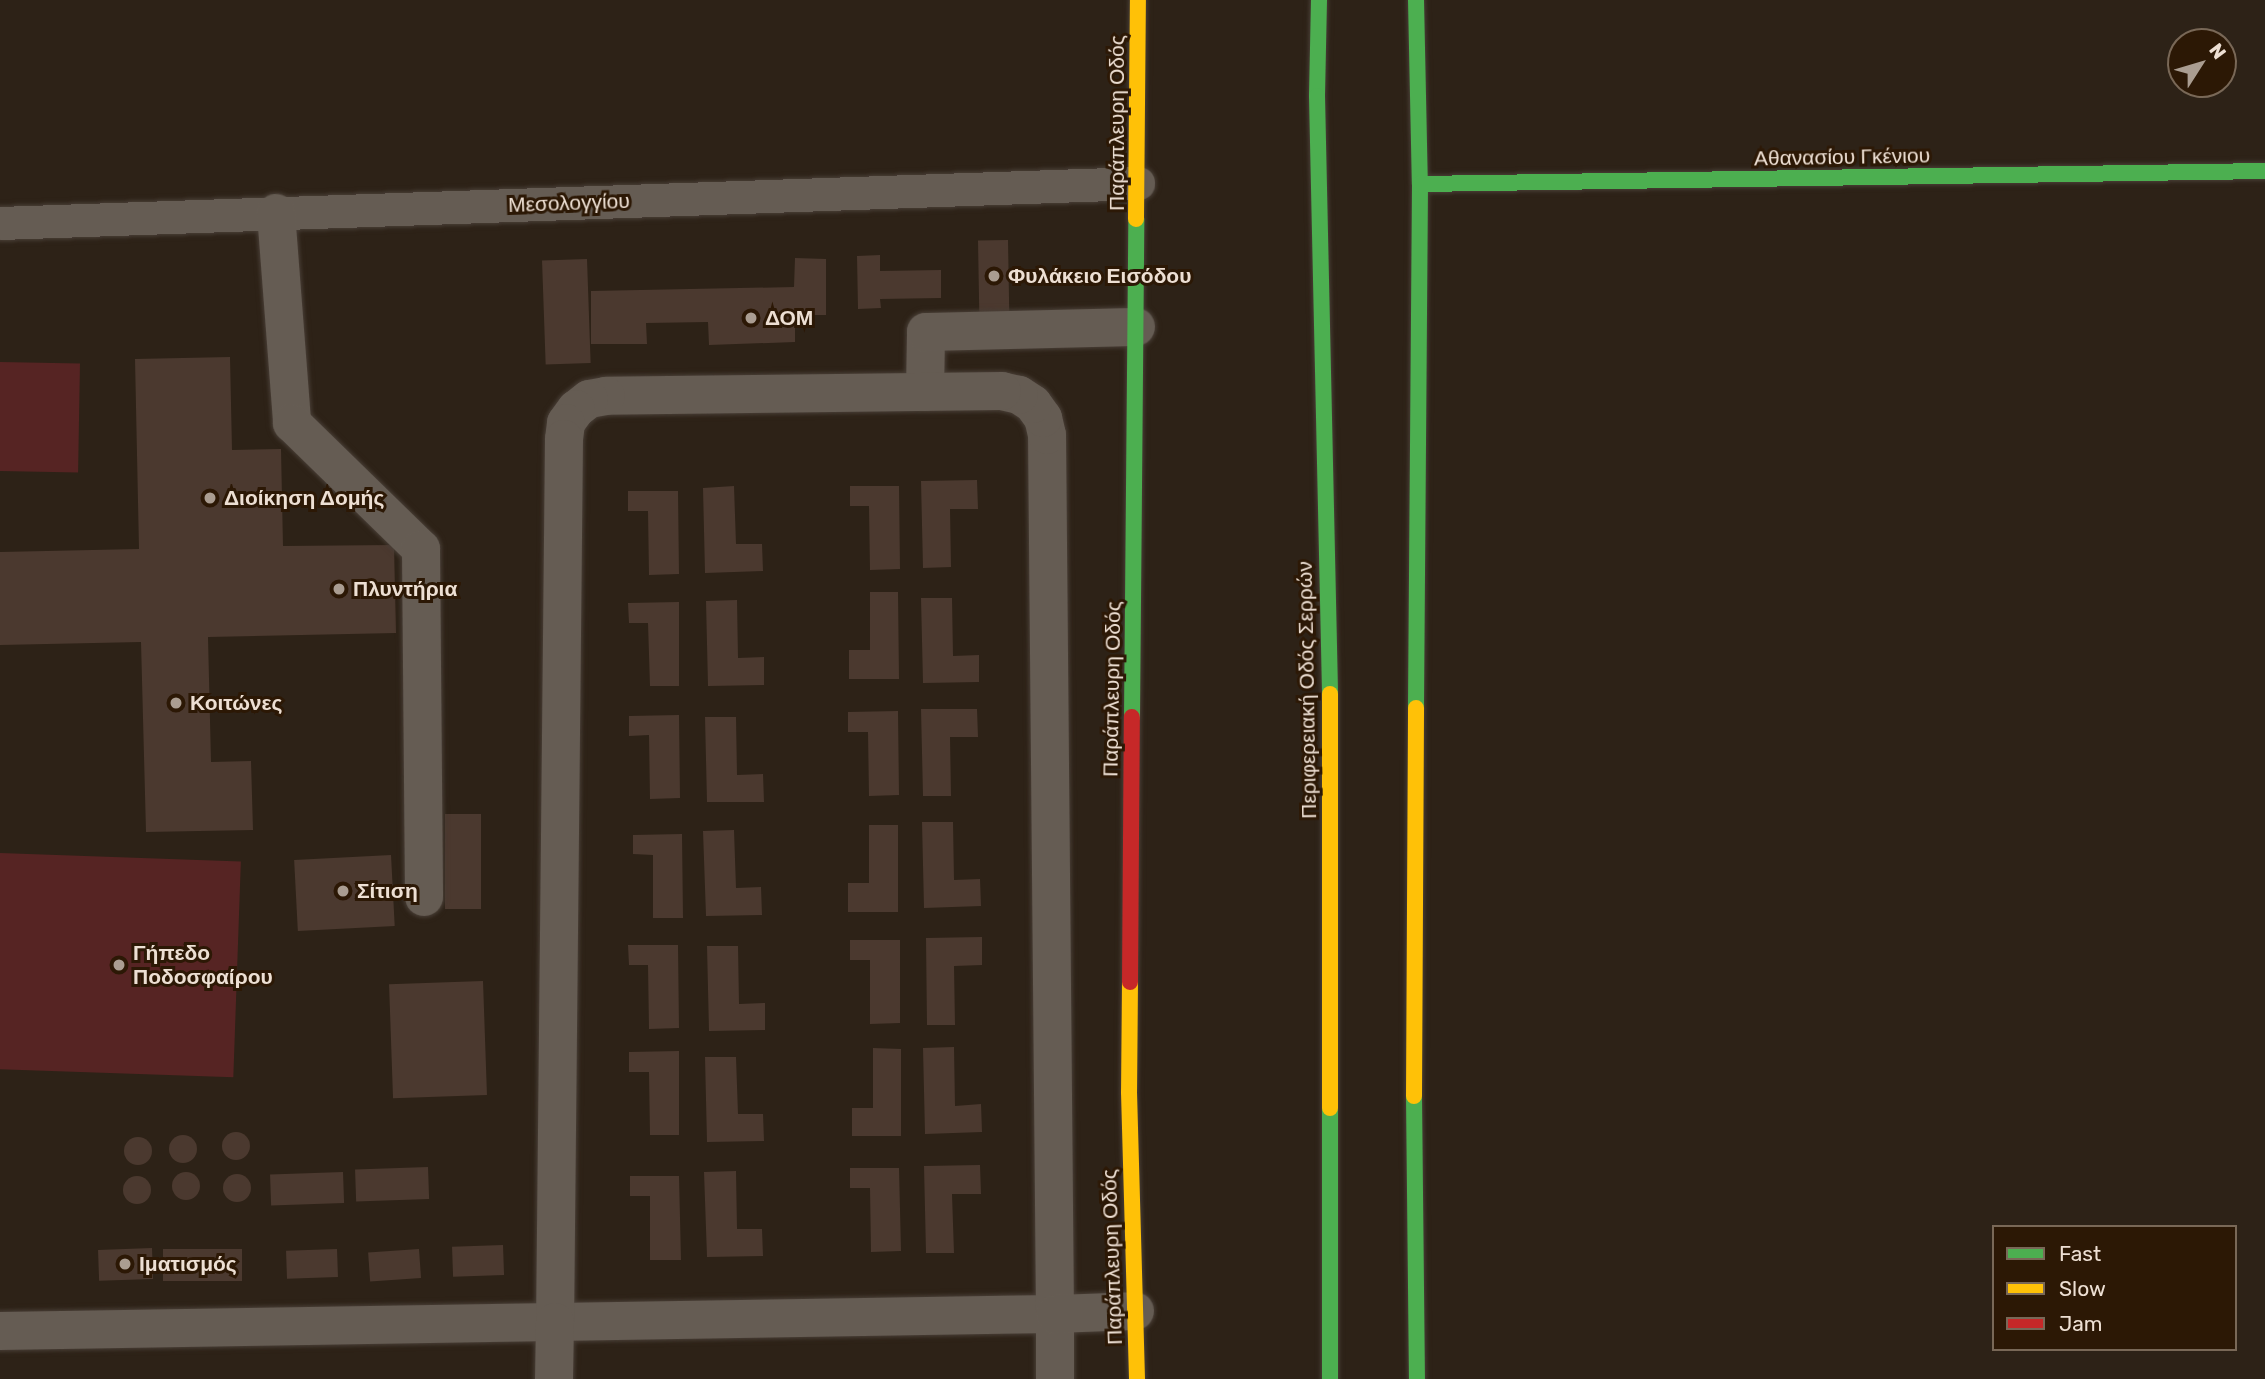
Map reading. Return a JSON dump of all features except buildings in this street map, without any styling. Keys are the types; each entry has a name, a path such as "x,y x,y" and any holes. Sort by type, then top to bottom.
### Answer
{"street":[{"name":"Παράπλευρη Οδός","path":"1137,1379 1129,1092 1138,0"},
{"name":"Περιφερειακή Οδός Σερρών","path":"1319,0 1317,110 1331,730 1330,1379"},
{"path":"1416,0 1420,184 1413,1215 1417,1379"},
{"name":"Αθανασίου Γκένιου","path":"1420,184 2265,171"},
{"path":"276,213 292,423 421,549 424,897"},
{"path":"925,392 926,332 1136,327"},
{"path":"554,1379 566,423 576,409 589,399 606,396 1002,391 1019,395 1033,404 1043,418 1047,435 1055,1379"},
{"path":"0,1331 1135,1311"}],"lane":[{"name":"Μεσολογγίου","path":"0,223 1138,183"}],"shaded area":[{"path":"0,362 80,363 78,472 0,471"},
{"name":"Γήπεδο Ποδοσφαίρου","path":"0,853 241,861 233,1077 0,1069"}],"traffic: fast":[{"path":"1319,0 1317,96 1330,694"},
{"path":"1416,0 1420,184 1416,708"},
{"path":"1420,184 2265,171"},
{"path":"1132,717 1136,219"},
{"path":"1414,1096 1417,1379"},
{"path":"1330,1108 1330,1379"}],"traffic: slow":[{"path":"1136,219 1138,0"},
{"path":"1330,694 1330,1108"},
{"path":"1414,1096 1416,708"},
{"path":"1130,982 1129,1092 1137,1379"}],"traffic: jam":[{"path":"1130,982 1132,717"}],"place":[{"name":"Φυλάκειο Εισόδου","path":"994,276"},
{"name":"ΔΟΜ","path":"751,318"},
{"name":"Διοίκηση Δομής","path":"210,498"},
{"name":"Πλυντήρια","path":"339,589"},
{"name":"Κοιτώνες","path":"176,703"},
{"name":"Σίτιση","path":"343,891"},
{"name":"Γήπεδο Ποδοσφαίρου","path":"119,965"},
{"name":"Ιματισμός","path":"125,1264"}]}
